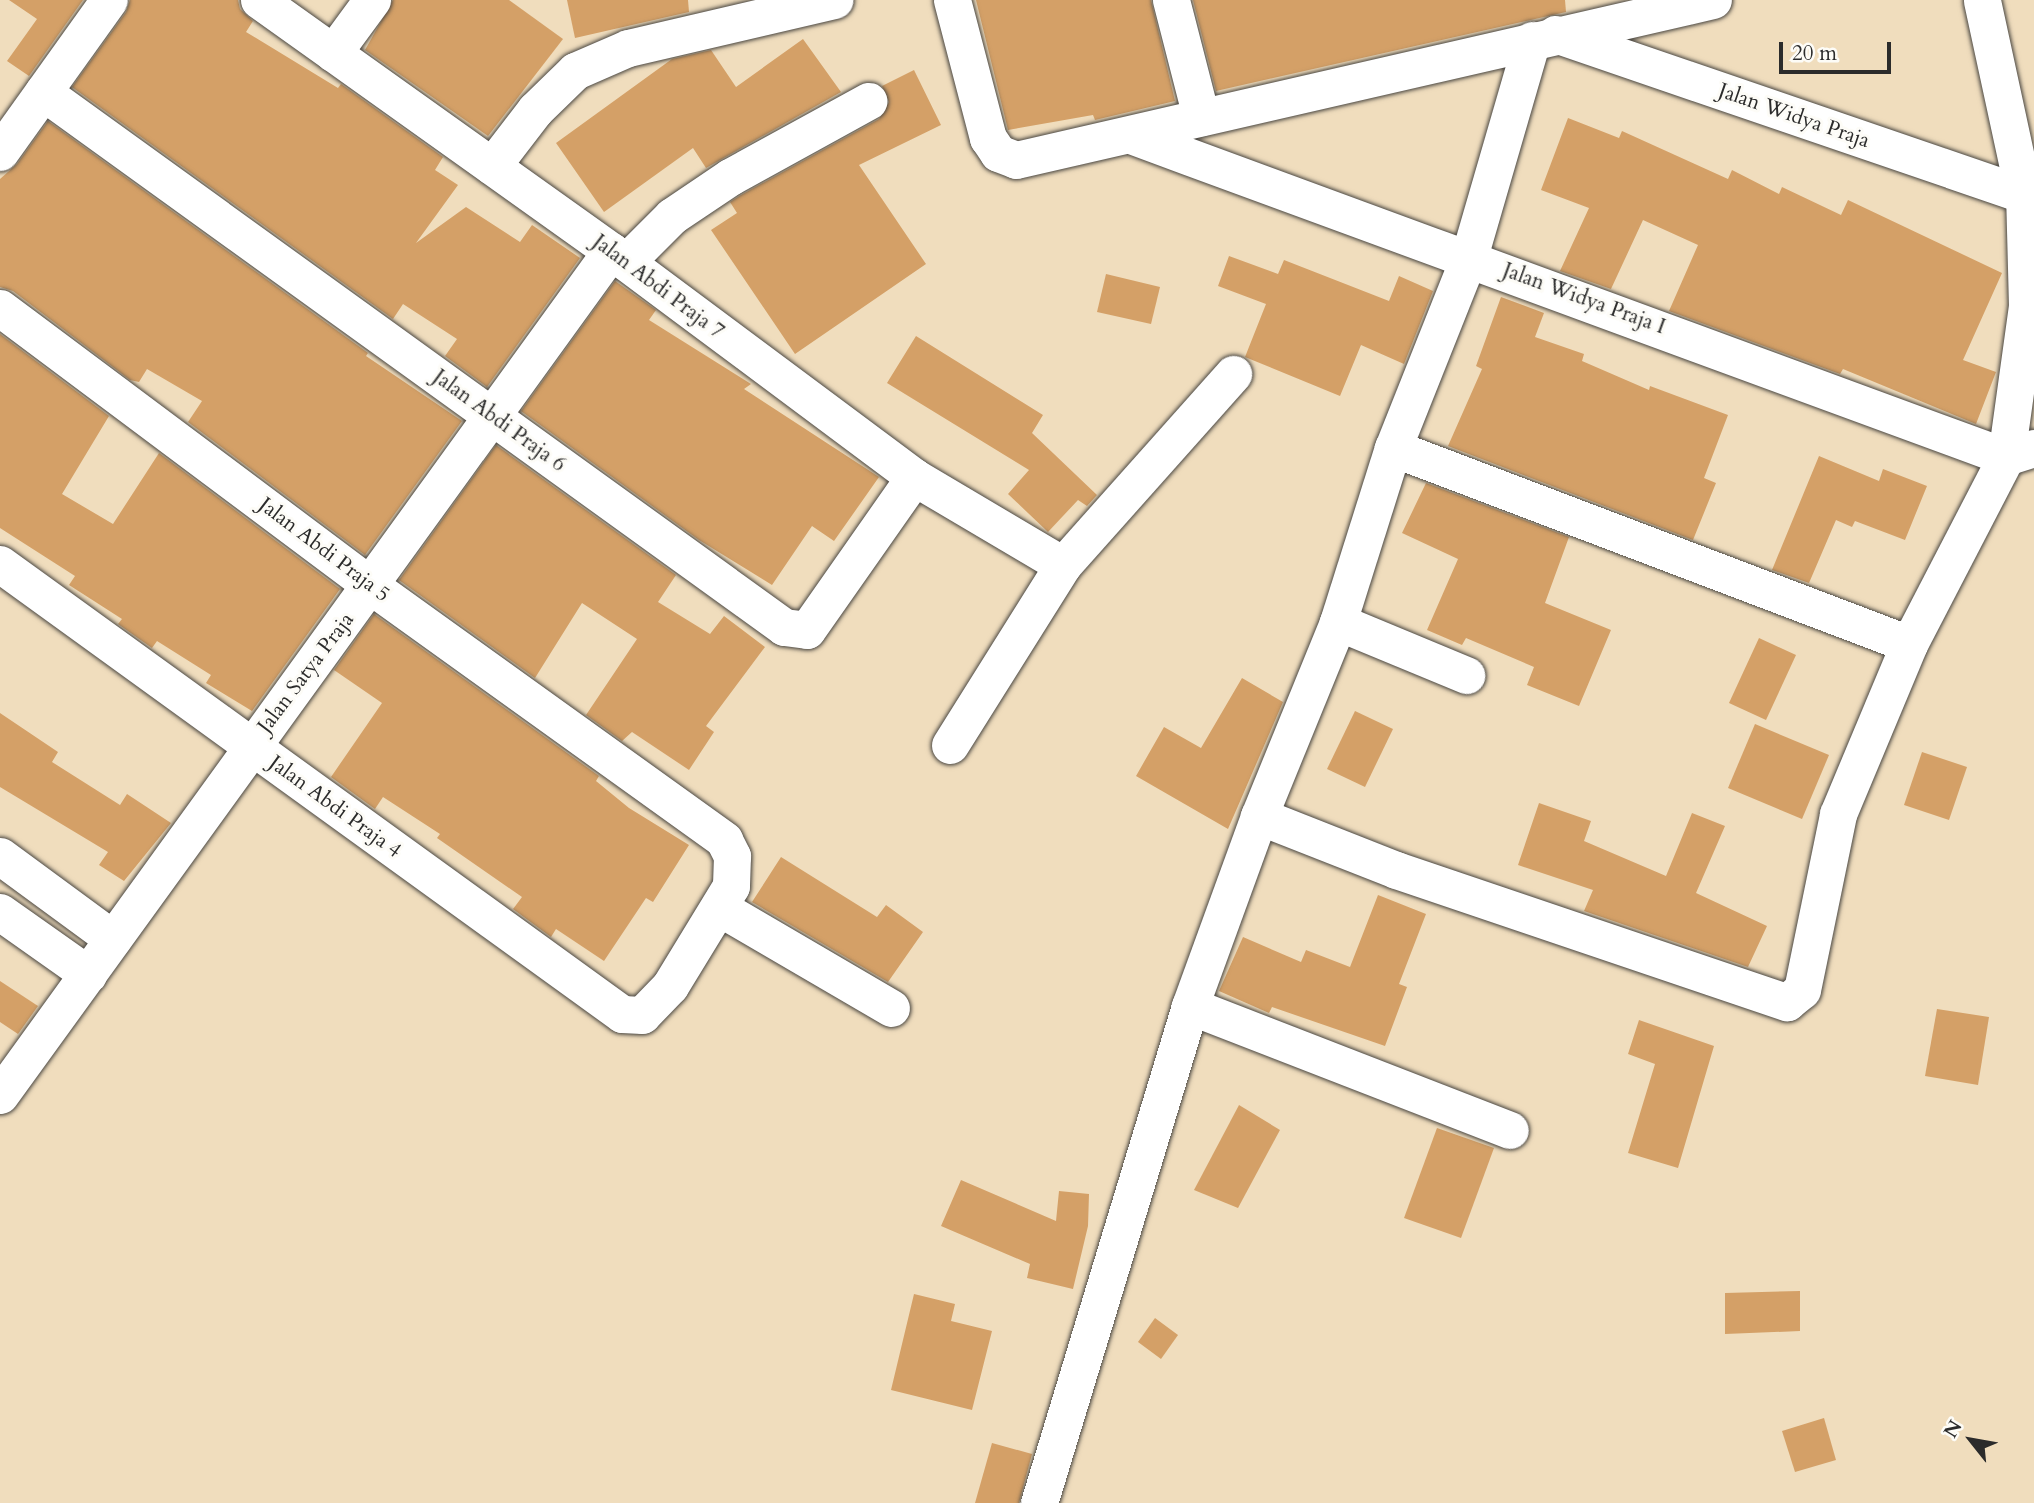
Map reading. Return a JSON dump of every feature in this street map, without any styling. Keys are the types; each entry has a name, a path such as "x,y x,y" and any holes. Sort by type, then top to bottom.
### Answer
{"street":[{"path":"0,152 109,0"},
{"name":"Jalan Abdi Praja 7","path":"259,0 619,257 914,477 1063,565"},
{"path":"333,53 372,0"},
{"path":"492,166 535,110 575,71 628,48 835,0"},
{"path":"952,0 988,138 998,153 1016,160 1133,136 1201,117 1713,0"},
{"path":"1171,0 1201,117"},
{"path":"1259,816 1396,870 1787,1002 1802,990 1838,814 1909,644 2020,452 2029,194 1982,0"},
{"path":"1039,1503 1190,1006 1259,816 1338,622 1393,448 1469,257 1544,37"},
{"name":"Jalan Widya Praja","path":"1544,37 2029,194"},
{"name":"Jalan Abdi Praja 6","path":"43,92 784,627 797,631 807,630 914,477"},
{"name":"Jalan Satya Praja","path":"0,1095 493,417 619,257 672,216 730,177 868,101"},
{"name":"Jalan Widya Praja I","path":"1133,136 2020,452"},
{"name":"Jalan Abdi Praja 5","path":"0,308 371,586 724,840 735,873 720,908"},
{"path":"950,745 1063,565 1233,374"},
{"path":"1393,448 1909,644"},
{"name":"Jalan Abdi Praja 4","path":"0,564 535,951 602,1004 622,1014 642,1015 670,986 720,908"},
{"path":"1338,622 1466,675"},
{"path":"0,856 113,939"},
{"path":"720,908 891,1008"},
{"path":"0,912 88,974"},
{"path":"1190,1006 1510,1130"}],"building":[{"path":"9,0 83,0 29,76 7,61 37,19"},
{"path":"130,0 238,0 240,9 253,21 246,32 338,88 341,84 443,157 435,170 458,185 416,243 466,207 520,242 532,225 580,258 487,387 445,356 457,339 403,304 393,319 72,87 126,12"},
{"path":"393,0 509,0 563,39 488,136 365,50"},
{"path":"567,0 688,0 689,12 575,38"},
{"path":"976,0 1151,0 1175,101 1095,120 1093,115 1008,130"},
{"path":"1193,0 1565,0 1566,12 1216,91"},
{"path":"803,39 841,92 706,168 693,148 604,212 556,143 672,59 711,50 736,87"},
{"path":"914,70 941,125 859,165 926,264 795,354 711,230 737,213 730,202 879,119 889,102 882,86"},
{"path":"1568,118 1619,138 1622,131 1728,179 1732,170 1779,194 1782,187 1841,215 1848,200 2002,273 1963,360 1996,372 1976,424 1843,369 1840,374 1669,311 1698,245 1643,220 1611,289 1560,271 1589,208 1541,190"},
{"path":"48,121 368,353 366,356 462,421 365,555 188,422 202,401 147,369 139,382 130,380 13,291 0,287 0,179 17,164"},
{"path":"1229,256 1278,274 1284,260 1389,301 1399,276 1433,291 1404,364 1361,345 1340,396 1245,357 1266,304 1218,286"},
{"path":"1106,274 1160,287 1151,324 1097,312"},
{"path":"615,281 656,310 649,320 751,384 744,389 879,477 834,541 812,526 772,585 699,540 521,411"},
{"path":"1501,297 1544,313 1535,337 1584,354 1582,361 1649,390 1650,386 1728,415 1704,478 1716,483 1693,540 1448,446 1482,369 1476,366"},
{"path":"0,334 109,416 62,494 113,524 159,453 340,589 252,711 206,683 211,675 157,641 152,648 118,624 122,619 69,585 75,576 0,528"},
{"path":"916,336 1043,415 1032,433 1097,495 1087,506 1078,500 1048,532 1008,494 1029,470 887,383"},
{"path":"496,445 676,575 658,602 710,634 724,616 765,647 706,726 714,732 689,770 632,732 622,741 586,715 637,639 582,603 535,678 399,580"},
{"path":"1819,456 1879,481 1883,469 1927,486 1905,540 1855,521 1852,527 1836,520 1809,583 1772,570"},
{"path":"1426,483 1569,537 1545,603 1611,630 1579,706 1527,685 1534,667 1466,638 1462,645 1427,630 1458,559 1402,533"},
{"path":"374,614 599,776 596,781 629,808 689,845 653,902 646,898 604,961 556,929 551,937 513,909 522,897 437,838 440,834 383,797 375,809 331,777 382,703 334,670"},
{"path":"1759,638 1796,655 1766,720 1729,703"},
{"path":"1242,678 1283,702 1228,829 1136,776 1164,727 1201,748"},
{"path":"1355,711 1393,729 1365,787 1327,769"},
{"path":"0,713 58,752 52,762 120,805 127,794 171,823 124,881 99,865 108,852 0,787"},
{"path":"1755,724 1829,755 1802,819 1728,788"},
{"path":"1922,752 1967,767 1949,820 1904,805"},
{"path":"1539,803 1591,821 1584,841 1666,876 1692,813 1725,826 1696,893 1767,926 1748,967 1584,911 1593,890 1518,865"},
{"path":"781,857 877,917 886,905 923,932 888,982 752,902"},
{"path":"1378,895 1426,914 1399,984 1407,987 1385,1046 1272,1007 1269,1013 1219,991 1243,937 1301,962 1306,950 1350,967"},
{"path":"0,981 38,1006 18,1034 0,1022"},
{"path":"1937,1009 1989,1017 1978,1085 1925,1076"},
{"path":"1639,1020 1714,1046 1678,1168 1628,1153 1655,1064 1628,1054"},
{"path":"1239,1105 1280,1130 1238,1208 1194,1190"},
{"path":"1437,1128 1494,1148 1461,1238 1404,1218"},
{"path":"961,1180 1056,1221 1059,1191 1089,1194 1088,1226 1073,1289 1027,1278 1030,1264 941,1226"},
{"path":"1800,1291 1800,1331 1725,1334 1725,1293"},
{"path":"914,1294 955,1304 951,1321 992,1331 972,1410 891,1390"},
{"path":"1155,1318 1178,1335 1161,1359 1138,1342"},
{"path":"1824,1418 1836,1460 1795,1472 1782,1431"},
{"path":"992,1443 1032,1454 1019,1503 975,1503"}]}
